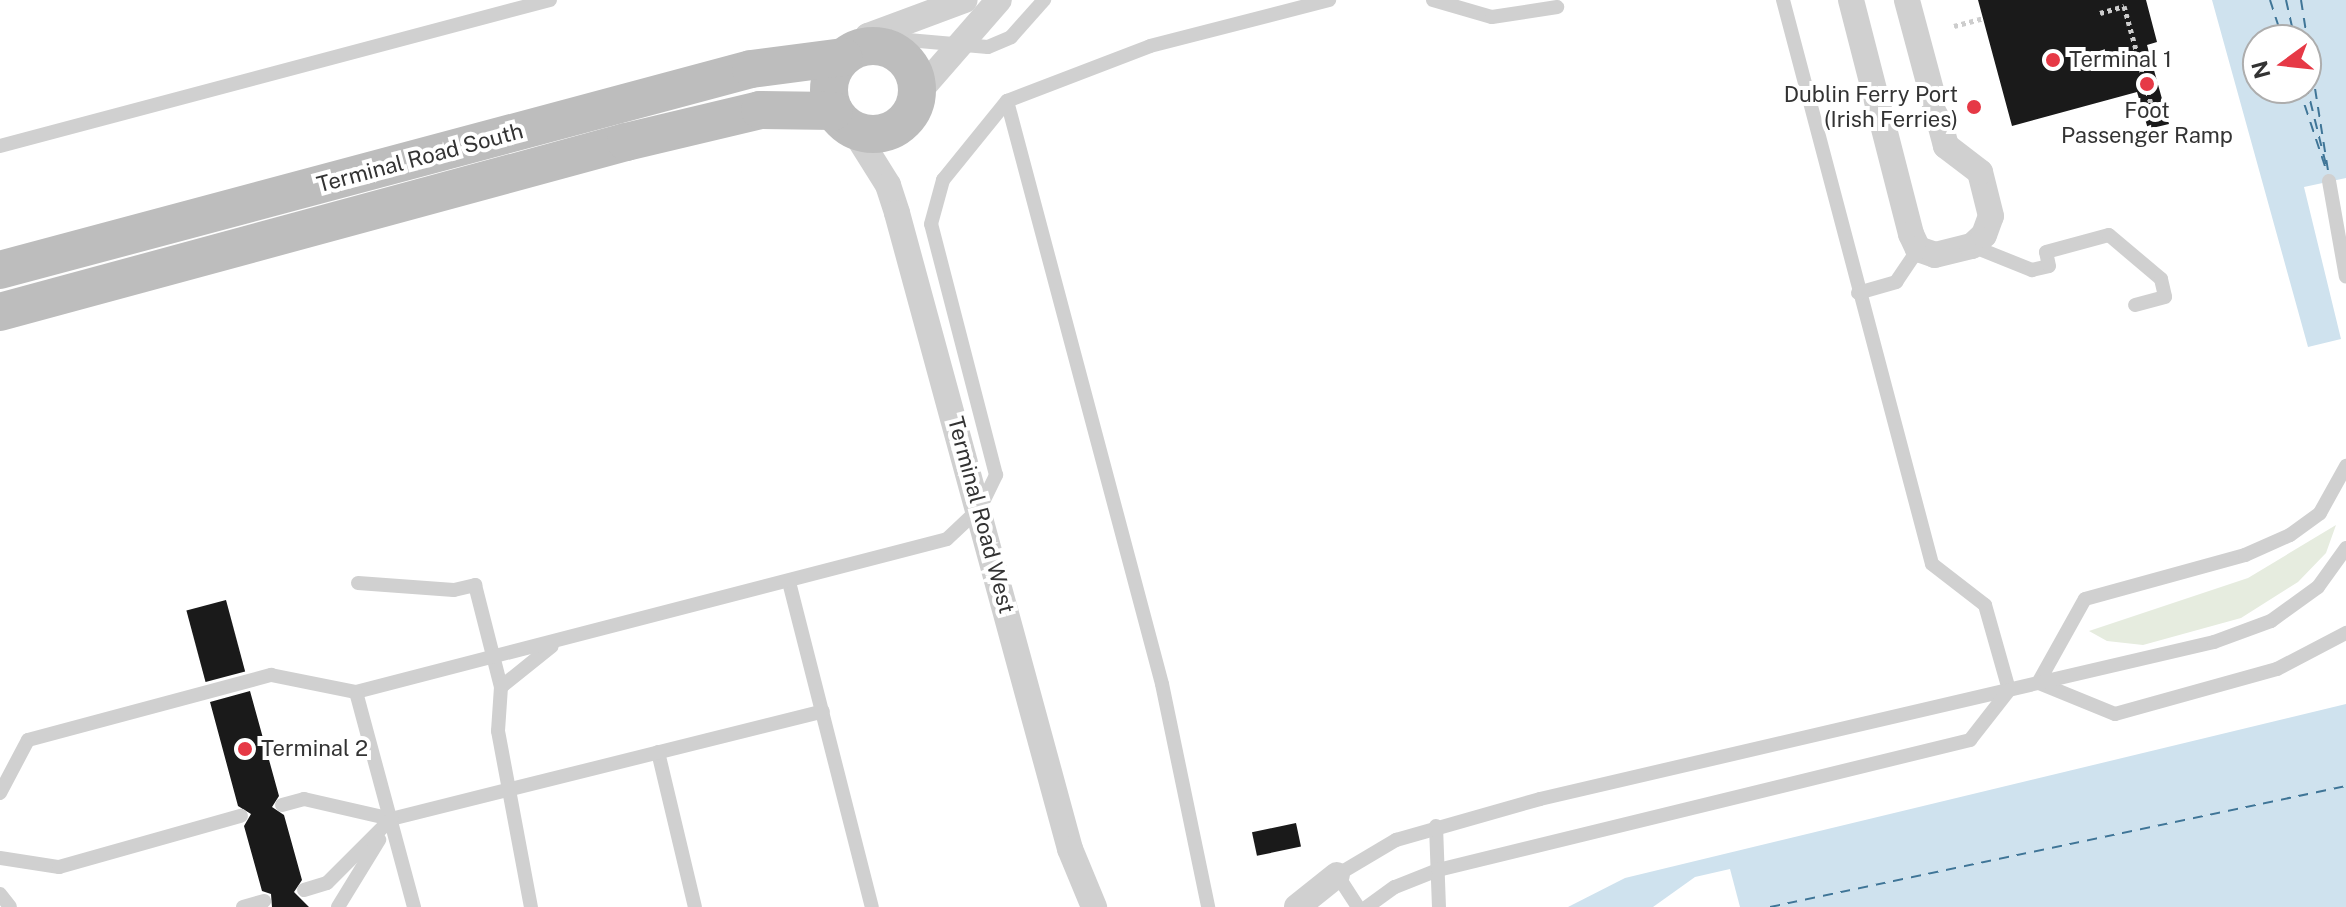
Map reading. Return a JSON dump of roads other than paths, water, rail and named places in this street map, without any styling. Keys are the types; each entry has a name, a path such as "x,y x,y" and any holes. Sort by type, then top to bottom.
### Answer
{"street":[{"name":"Terminal Road South","path":"0,270 751,69 860,51 868,36 965,0"},
{"path":"916,95 911,69 892,50 860,51 829,83 844,120 866,133 893,129 912,109 916,95 999,0"},
{"path":"1851,0 1918,249 1935,255 1972,246 1991,216 1980,172 1946,146 1907,0"},
{"name":"Terminal Road South","path":"0,312 641,139 760,110 844,120"},
{"name":"Terminal Road West","path":"844,120 893,199 980,508 1070,849 1094,907"},
{"path":"1297,907 1337,875"}],"lane":[{"path":"0,146 550,0"},
{"path":"860,51 908,40 988,47 1011,37 1044,0"},
{"path":"0,793 28,740 271,675 356,692 495,659 947,539 980,508 996,475 996,458 931,224 943,180 1007,101 1150,46 1329,0"},
{"path":"1433,0 1492,17 1557,7"},
{"path":"1783,0 1932,564 1985,605 2009,690"},
{"path":"1007,101 1162,684 1208,907"},
{"path":"2346,263 2329,181 2346,277"},
{"path":"1972,246 2032,270 2049,266 2046,252 2109,235 2161,279 2165,297 2135,305"},
{"path":"1858,293 1896,282 1918,249"},
{"path":"2038,683 2085,599 2245,555 2290,535 2320,513 2346,466"},
{"path":"1358,907 1337,875 1396,840 1436,826 2038,683 2104,671 2214,642 2271,621 2318,587 2346,548"},
{"path":"789,582 872,907"},
{"path":"358,583 454,590 475,585 501,687 498,731 531,907"},
{"path":"2038,683 2115,714 2277,669 2346,633"},
{"path":"501,687 555,643"},
{"path":"1367,907 1395,887 1438,870 1970,740 2009,690"},
{"path":"356,692 414,907"},
{"path":"282,805 304,799 391,819 823,711"},
{"path":"658,752 695,907"},
{"path":"0,858 59,867 241,816"},
{"path":"304,890 327,883 391,819"},
{"path":"338,907 391,819"},
{"path":"1436,826 1439,907"},
{"path":"243,907 264,901"}],"water":[{"path":"2212,0 2346,0 2346,178 2304,187 2341,339 2308,347"},
{"path":"2346,704 2346,907 1568,907 1625,878"}],"place":[{"name":"Terminal 1","path":"2053,60"},
{"name":"Foot Passenger Ramp","path":"2147,84"},
{"name":"Dublin Ferry Port (Irish Ferries)","path":"1974,107"},
{"name":"Terminal 2","path":"245,749"}]}
